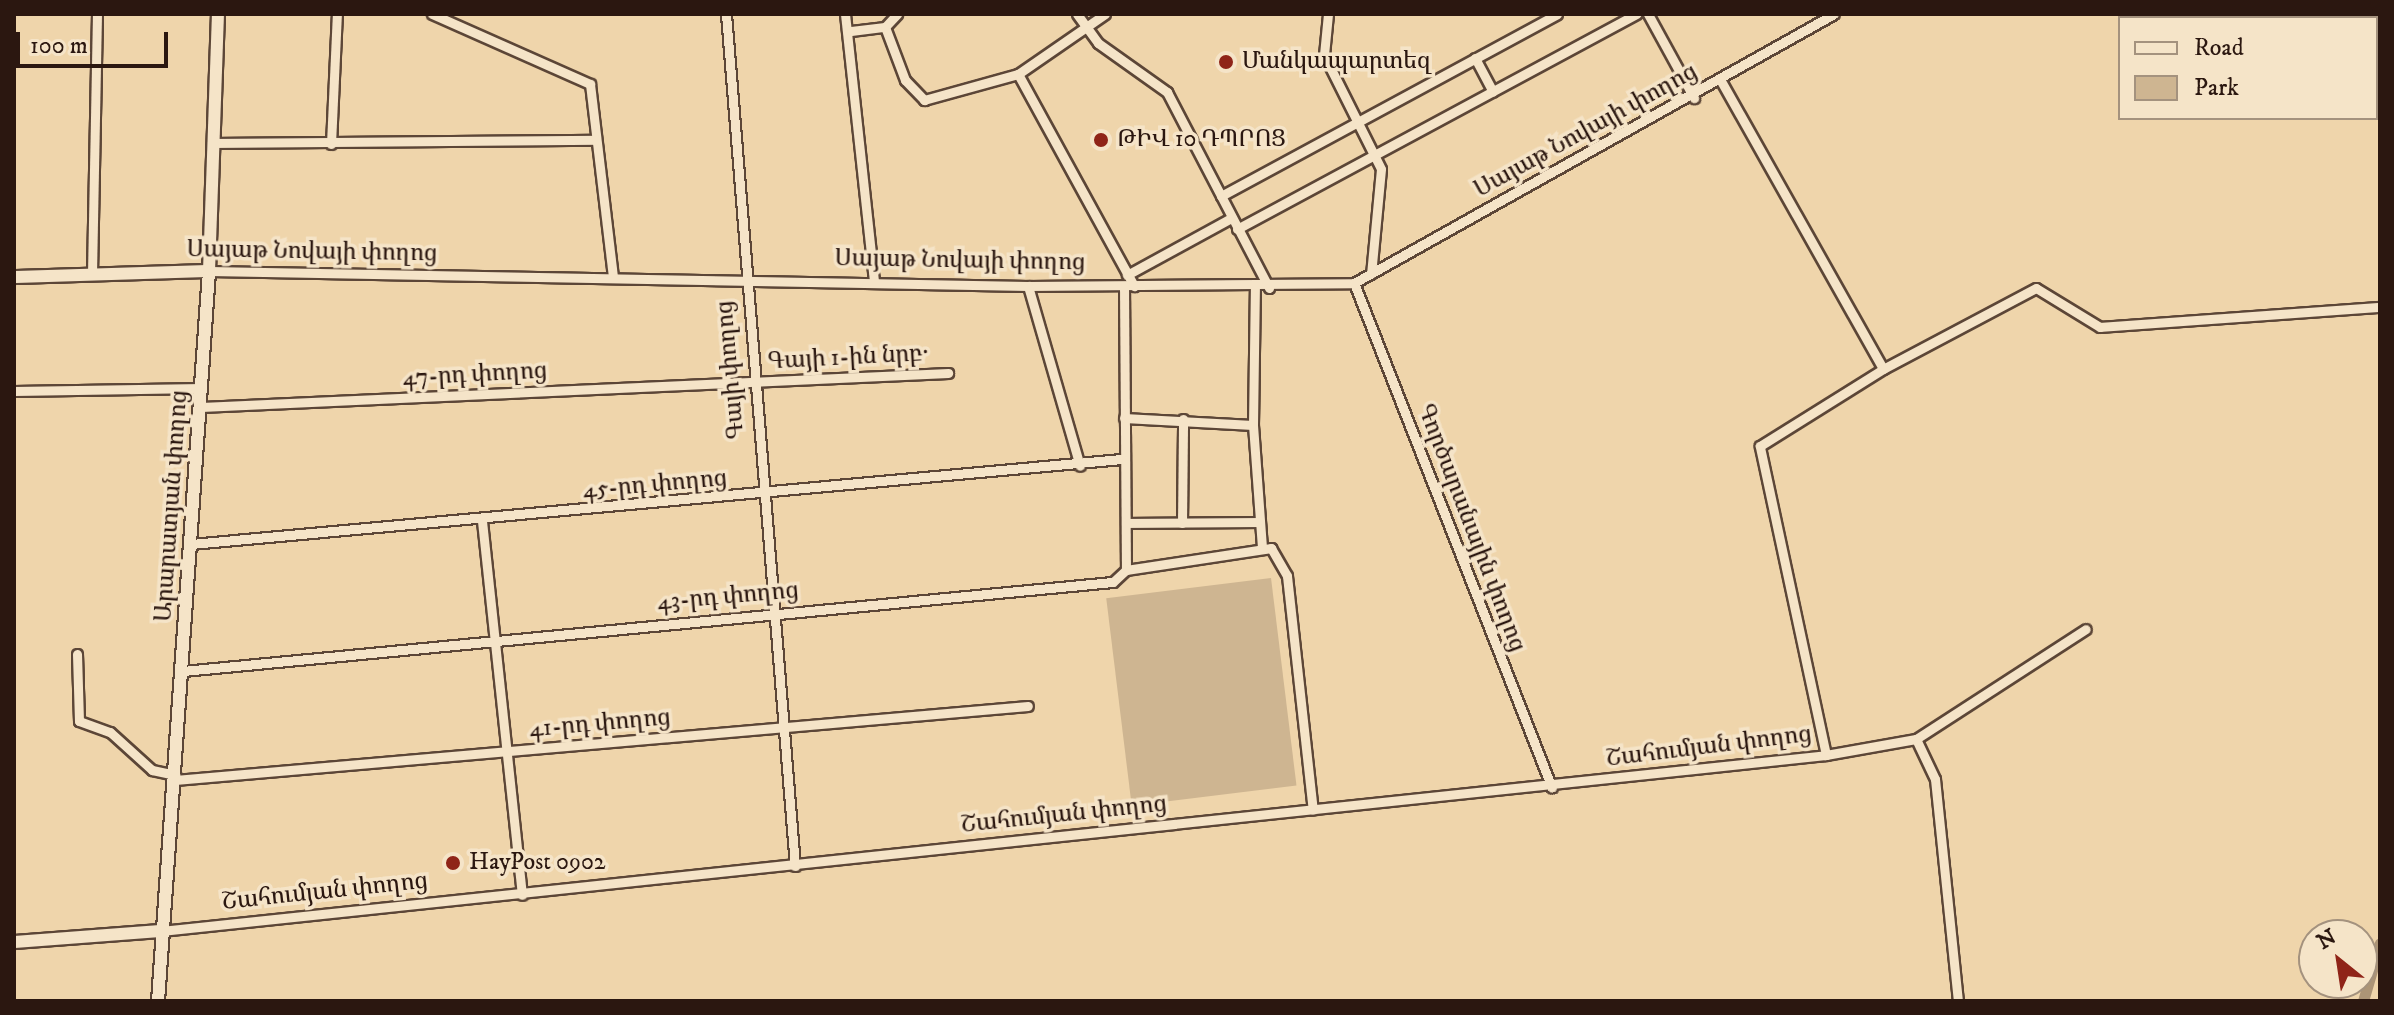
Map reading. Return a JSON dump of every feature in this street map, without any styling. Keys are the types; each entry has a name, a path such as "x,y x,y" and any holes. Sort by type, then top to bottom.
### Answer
{"main road":[{"name":"Արարատյան փողոց","path":"158,1001 201,407 215,143 218,14"},
{"name":"Սայաթ Նովայի փողոց","path":"14,277 209,271"},
{"name":"Շահումյան փողոց","path":"14,942 161,931"}],"street":[{"path":"92,274 97,14"},
{"path":"331,144 337,14"},
{"path":"432,14 585,77 613,278"},
{"name":"Գայի փողոց","path":"726,14 750,383 763,495 795,866"},
{"path":"845,14 851,31 874,280"},
{"path":"851,31 885,27 897,14"},
{"path":"1077,14 1083,29 1167,92 1269,288"},
{"path":"885,27 905,80 924,100 1018,74 1105,14"},
{"path":"1328,14 1324,55 1354,124 1374,156 1382,189 1371,274"},
{"path":"1221,196 1557,14"},
{"path":"1237,229 1637,14"},
{"path":"1648,14 1694,98"},
{"name":"Սայաթ Նովայի փողոց","path":"209,271 874,280 1028,286 1269,288 1354,283 1694,98 1834,14"},
{"path":"1475,58 1493,92"},
{"path":"1018,74 1127,275 1122,459 1126,570"},
{"path":"1721,81 1883,369"},
{"path":"215,143 596,140"},
{"path":"1127,275 1231,218"},
{"name":"Գործարանային փողոց","path":"1354,283 1552,788"},
{"path":"1028,286 1080,466"},
{"path":"1255,288 1253,425 1257,522 1266,549 1287,576 1313,810"},
{"path":"1826,755 1760,446 1883,369 2036,288 2100,327 2380,307"},
{"name":"Գայի 1-ին նրբ․","path":"750,383 948,373"},
{"name":"47-րդ փողոց","path":"201,407 750,383"},
{"path":"14,391 202,388"},
{"path":"1124,418 1253,425"},
{"path":"1182,523 1183,419"},
{"name":"45-րդ փողոց","path":"191,544 482,521 1080,466 1122,459"},
{"path":"482,521 492,640 522,895"},
{"path":"1126,523 1257,522"},
{"name":"43-րդ փողոց","path":"183,671 1113,582 1126,570 1266,549"},
{"name":"Շահումյան փողոց","path":"161,931 1313,810 1552,788 1826,755 1916,739 2086,629"},
{"path":"77,654 79,721 110,732 152,770 175,777"},
{"name":"41-րդ փողոց","path":"175,777 505,753 1028,706"},
{"path":"1916,739 1935,779 1958,1001"}],"green space":[{"path":"1271,578 1296,785 1132,806 1106,598"}],"waterway":[{"path":"2363,1001 2380,943"}],"place":[{"name":"Մանկապարտեզ","path":"1226,62"},
{"name":"ԹԻՎ 10 ԴՊՐՈՑ","path":"1101,140"},
{"name":"HayPost 0902","path":"453,863"}]}
